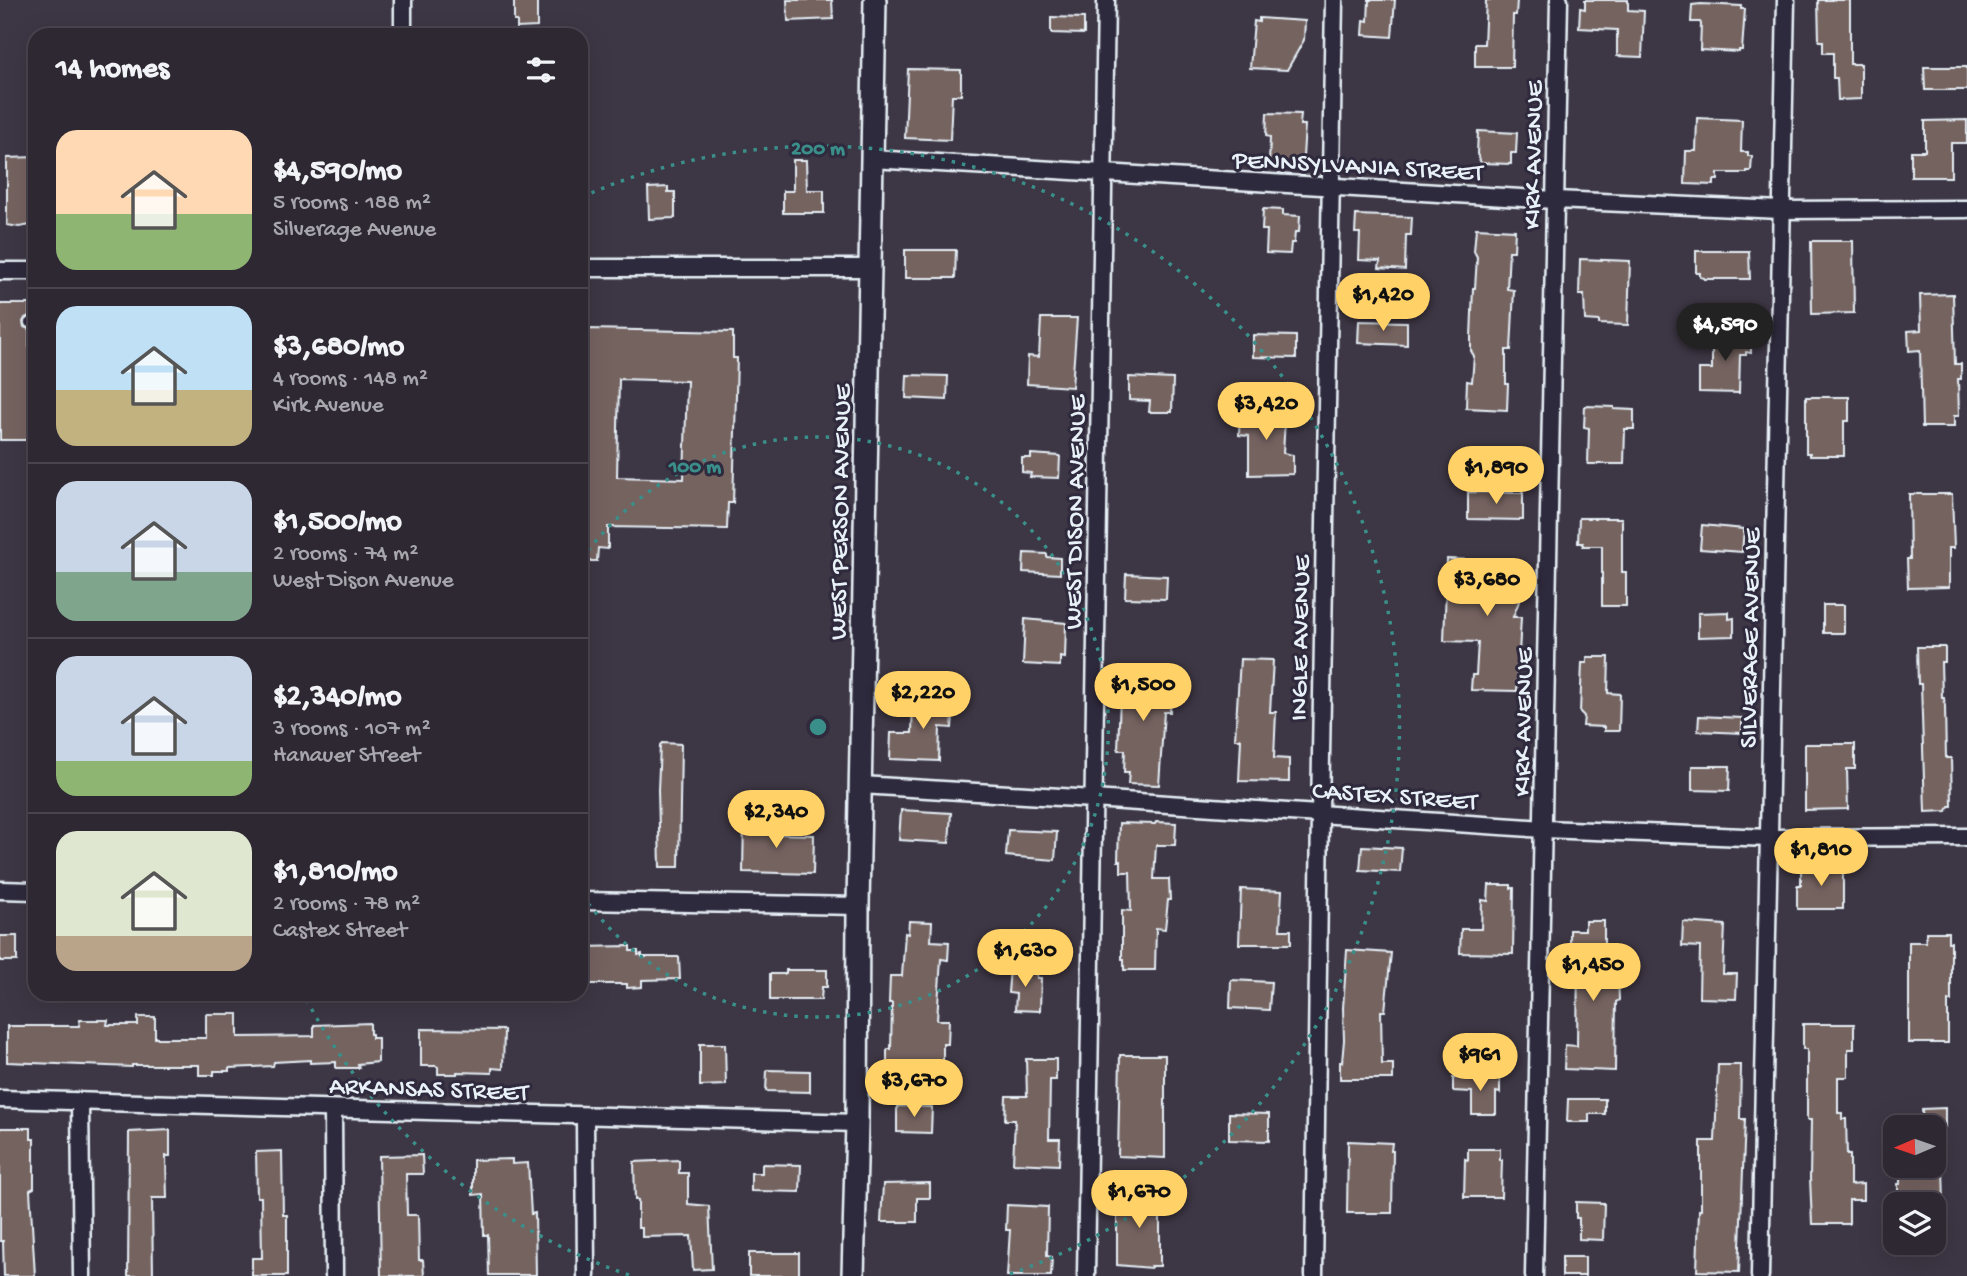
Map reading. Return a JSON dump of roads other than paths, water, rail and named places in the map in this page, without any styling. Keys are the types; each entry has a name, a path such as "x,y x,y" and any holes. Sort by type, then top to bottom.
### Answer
{"street":[{"path":"403,0 404,28"},
{"name":"WEST PERSON AVENUE","path":"853,1276 874,0"},
{"name":"WEST DISON AVENUE","path":"1086,1276 1105,0"},
{"name":"INGLE AVENUE","path":"1314,1276 1334,0"},
{"name":"KIRK AVENUE","path":"1534,1276 1559,0"},
{"name":"SILVERAGE AVENUE","path":"1760,1276 1786,0"},
{"name":"PENNSYLVANIA STREET","path":"872,159 1555,200 1782,210 1967,209"},
{"path":"588,268 871,268"},
{"path":"0,271 28,271"},
{"name":"CASTEX STREET","path":"861,785 1544,829 1769,838 1967,838"},
{"path":"0,890 28,891"},
{"path":"588,901 858,906"},
{"name":"ARKANSAS STREET","path":"0,1099 857,1123"},
{"path":"80,1101 82,1276"},
{"path":"333,1109 334,1276"},
{"path":"585,1116 586,1276"}]}
